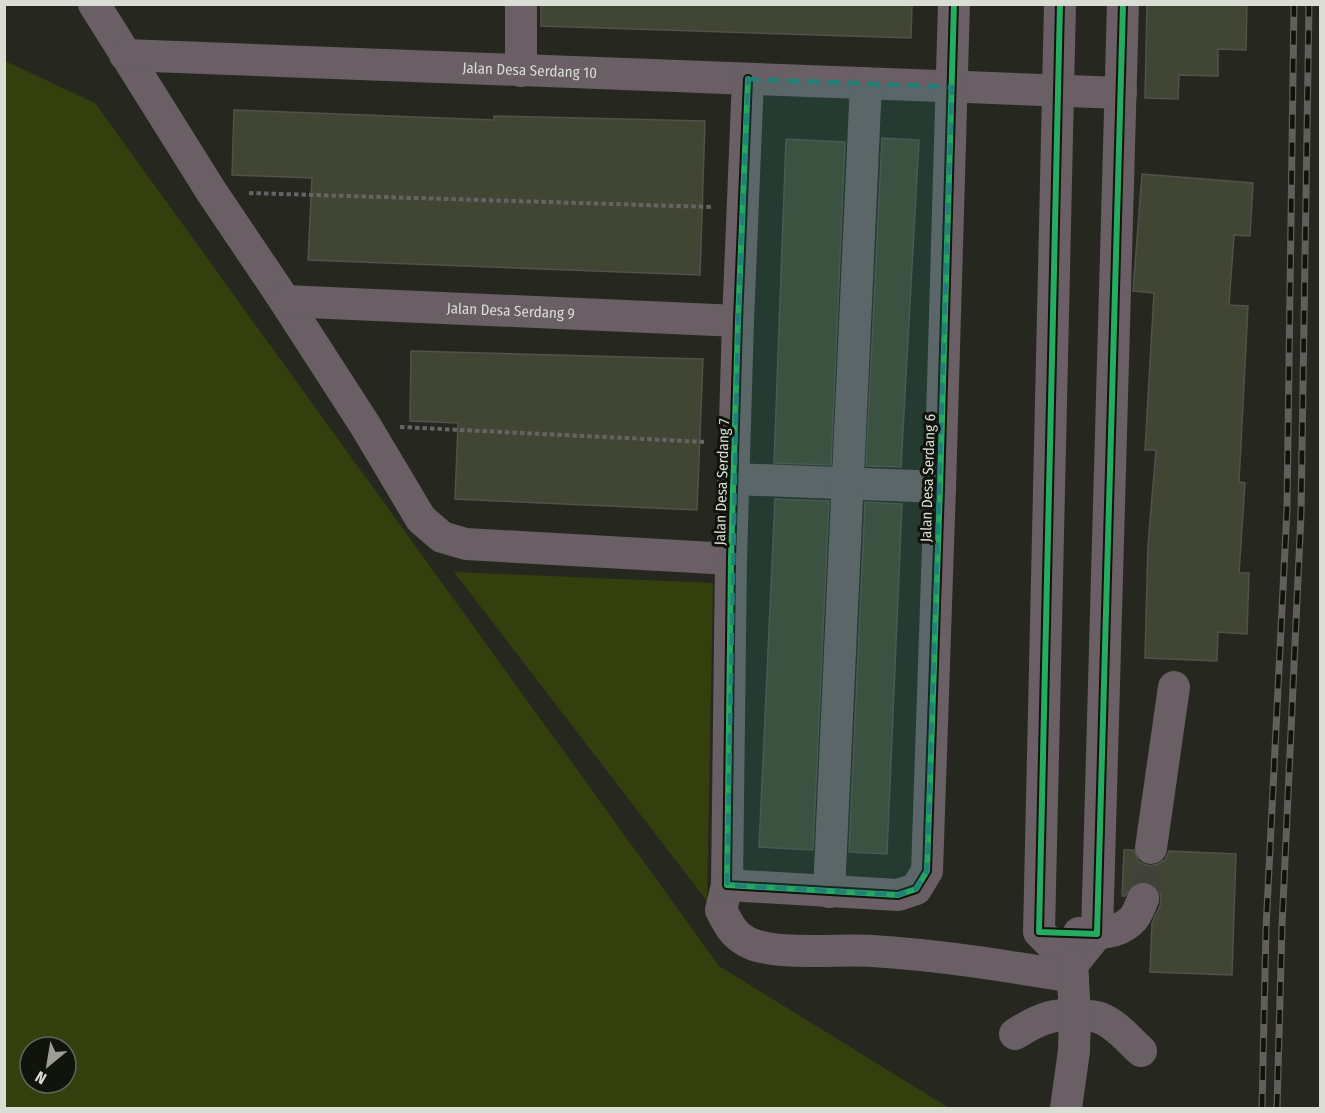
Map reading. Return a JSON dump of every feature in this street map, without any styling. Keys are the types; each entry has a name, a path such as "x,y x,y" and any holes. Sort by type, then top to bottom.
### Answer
{"street":[{"path":"94,4 211,191 365,425 421,519 442,537 466,544 732,559"},
{"path":"521,4 521,71"},
{"name":"Jalan Desa Serdang 6","path":"829,892 897,895 916,889 927,871 940,487 943,86 954,4"},
{"path":"1060,4 1056,91 1039,932 1072,971 1075,1014 1074,1051 1066,1108"},
{"path":"1072,971 1097,934 1123,4"},
{"name":"Jalan Desa Serdang 10","path":"125,55 1121,93"},
{"name":"Jalan Desa Serdang 7","path":"748,79 738,321 727,885 721,909 731,931 753,945 775,949 872,951 1072,971"},
{"path":"727,885 829,892 866,83"},
{"name":"Jalan Desa Serdang 9","path":"285,301 738,321"},
{"path":"734,479 940,487"},
{"path":"1151,848 1174,687"},
{"path":"1039,932 1097,934 1117,930 1133,920 1143,899"},
{"path":"1015,1034 1037,1020 1054,1015 1075,1014 1100,1017 1121,1032 1141,1051"}],"path":[{"path":"211,191 743,208"},
{"path":"365,425 735,444"}],"highlighted area":[{"path":"748,79 952,87 927,871 916,889 898,895 727,885 738,321"}],"green space":[{"path":"5,61 95,103 719,966 949,1108 5,1108"},
{"path":"454,572 713,583 707,901"}],"building":[{"path":"541,4 912,4 911,38 541,26"},
{"path":"1147,4 1247,4 1246,50 1218,49 1218,76 1179,75 1178,99 1145,98"},
{"path":"234,110 494,120 494,116 705,121 700,275 308,260 312,178 232,175"},
{"path":"882,138 919,140 901,467 866,466"},
{"path":"786,139 845,142 831,465 774,463"},
{"path":"1142,174 1253,183 1250,236 1234,235 1229,305 1248,306 1239,482 1245,483 1239,573 1249,573 1247,634 1218,632 1217,661 1145,658 1148,545 1156,450 1145,450 1154,293 1133,291"},
{"path":"411,351 703,359 697,510 455,499 458,423 410,421"},
{"path":"775,499 829,501 813,850 759,847"},
{"path":"865,502 902,504 887,854 849,852"},
{"path":"1124,850 1134,850 1139,862 1149,866 1165,860 1169,851 1236,854 1232,975 1150,972 1152,923 1160,906 1161,896 1158,889 1150,883 1141,881 1132,885 1125,896 1122,896"}],"tunnel":[{"path":"1143,899 1151,848"}],"railway":[{"path":"1262,1108 1266,929 1287,509 1294,4"},
{"path":"1277,1108 1282,926 1301,514 1309,4"}],"cycle path":[{"path":"748,79 731,559 727,885 898,895 916,889 927,871 954,4"},
{"path":"1060,4 1039,932 1097,934 1123,4"}]}
